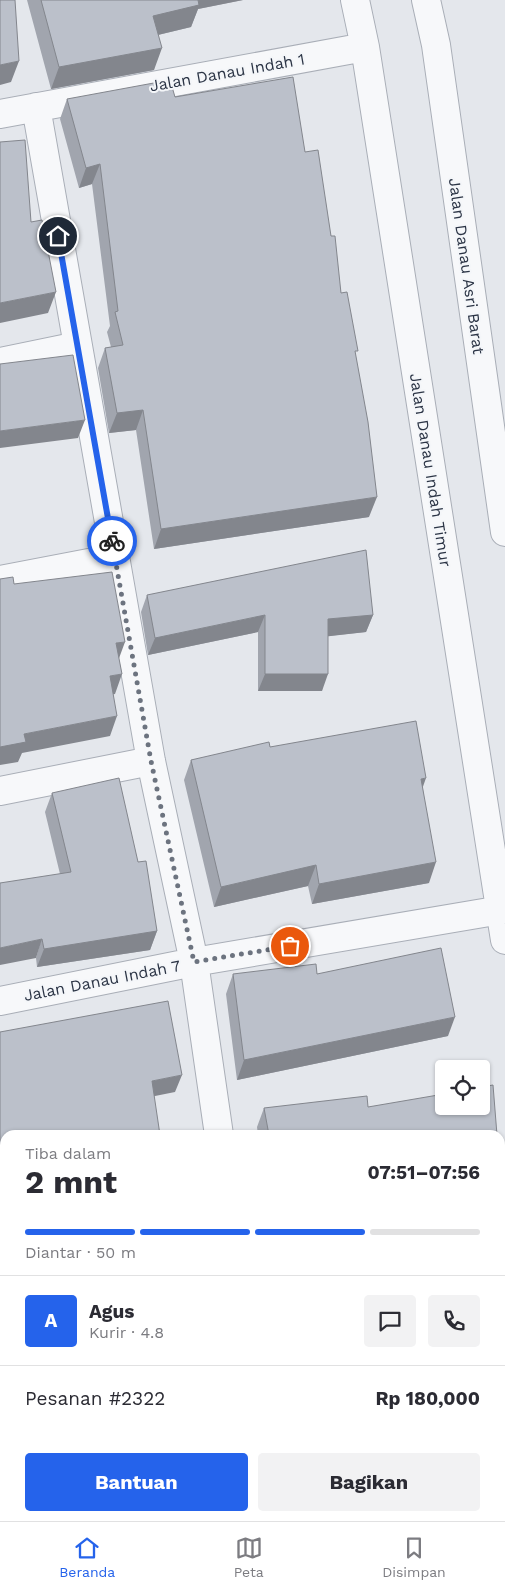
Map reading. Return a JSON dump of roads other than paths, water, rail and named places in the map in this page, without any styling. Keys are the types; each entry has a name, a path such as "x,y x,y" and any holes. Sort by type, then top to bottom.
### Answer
{"street":[{"name":"Jalan Danau Indah Timur","path":"355,0 365,47 505,940"},
{"name":"Jalan Danau Asri Barat","path":"426,0 436,45 505,532"},
{"name":"Jalan Danau Indah 1","path":"0,114 365,47"},
{"path":"36,107 151,761 194,962 218,1130"},
{"path":"0,362 78,346"},
{"path":"0,580 115,558"},
{"path":"0,791 151,761"},
{"name":"Jalan Danau Indah 7","path":"0,1001 194,962 501,910"}]}
